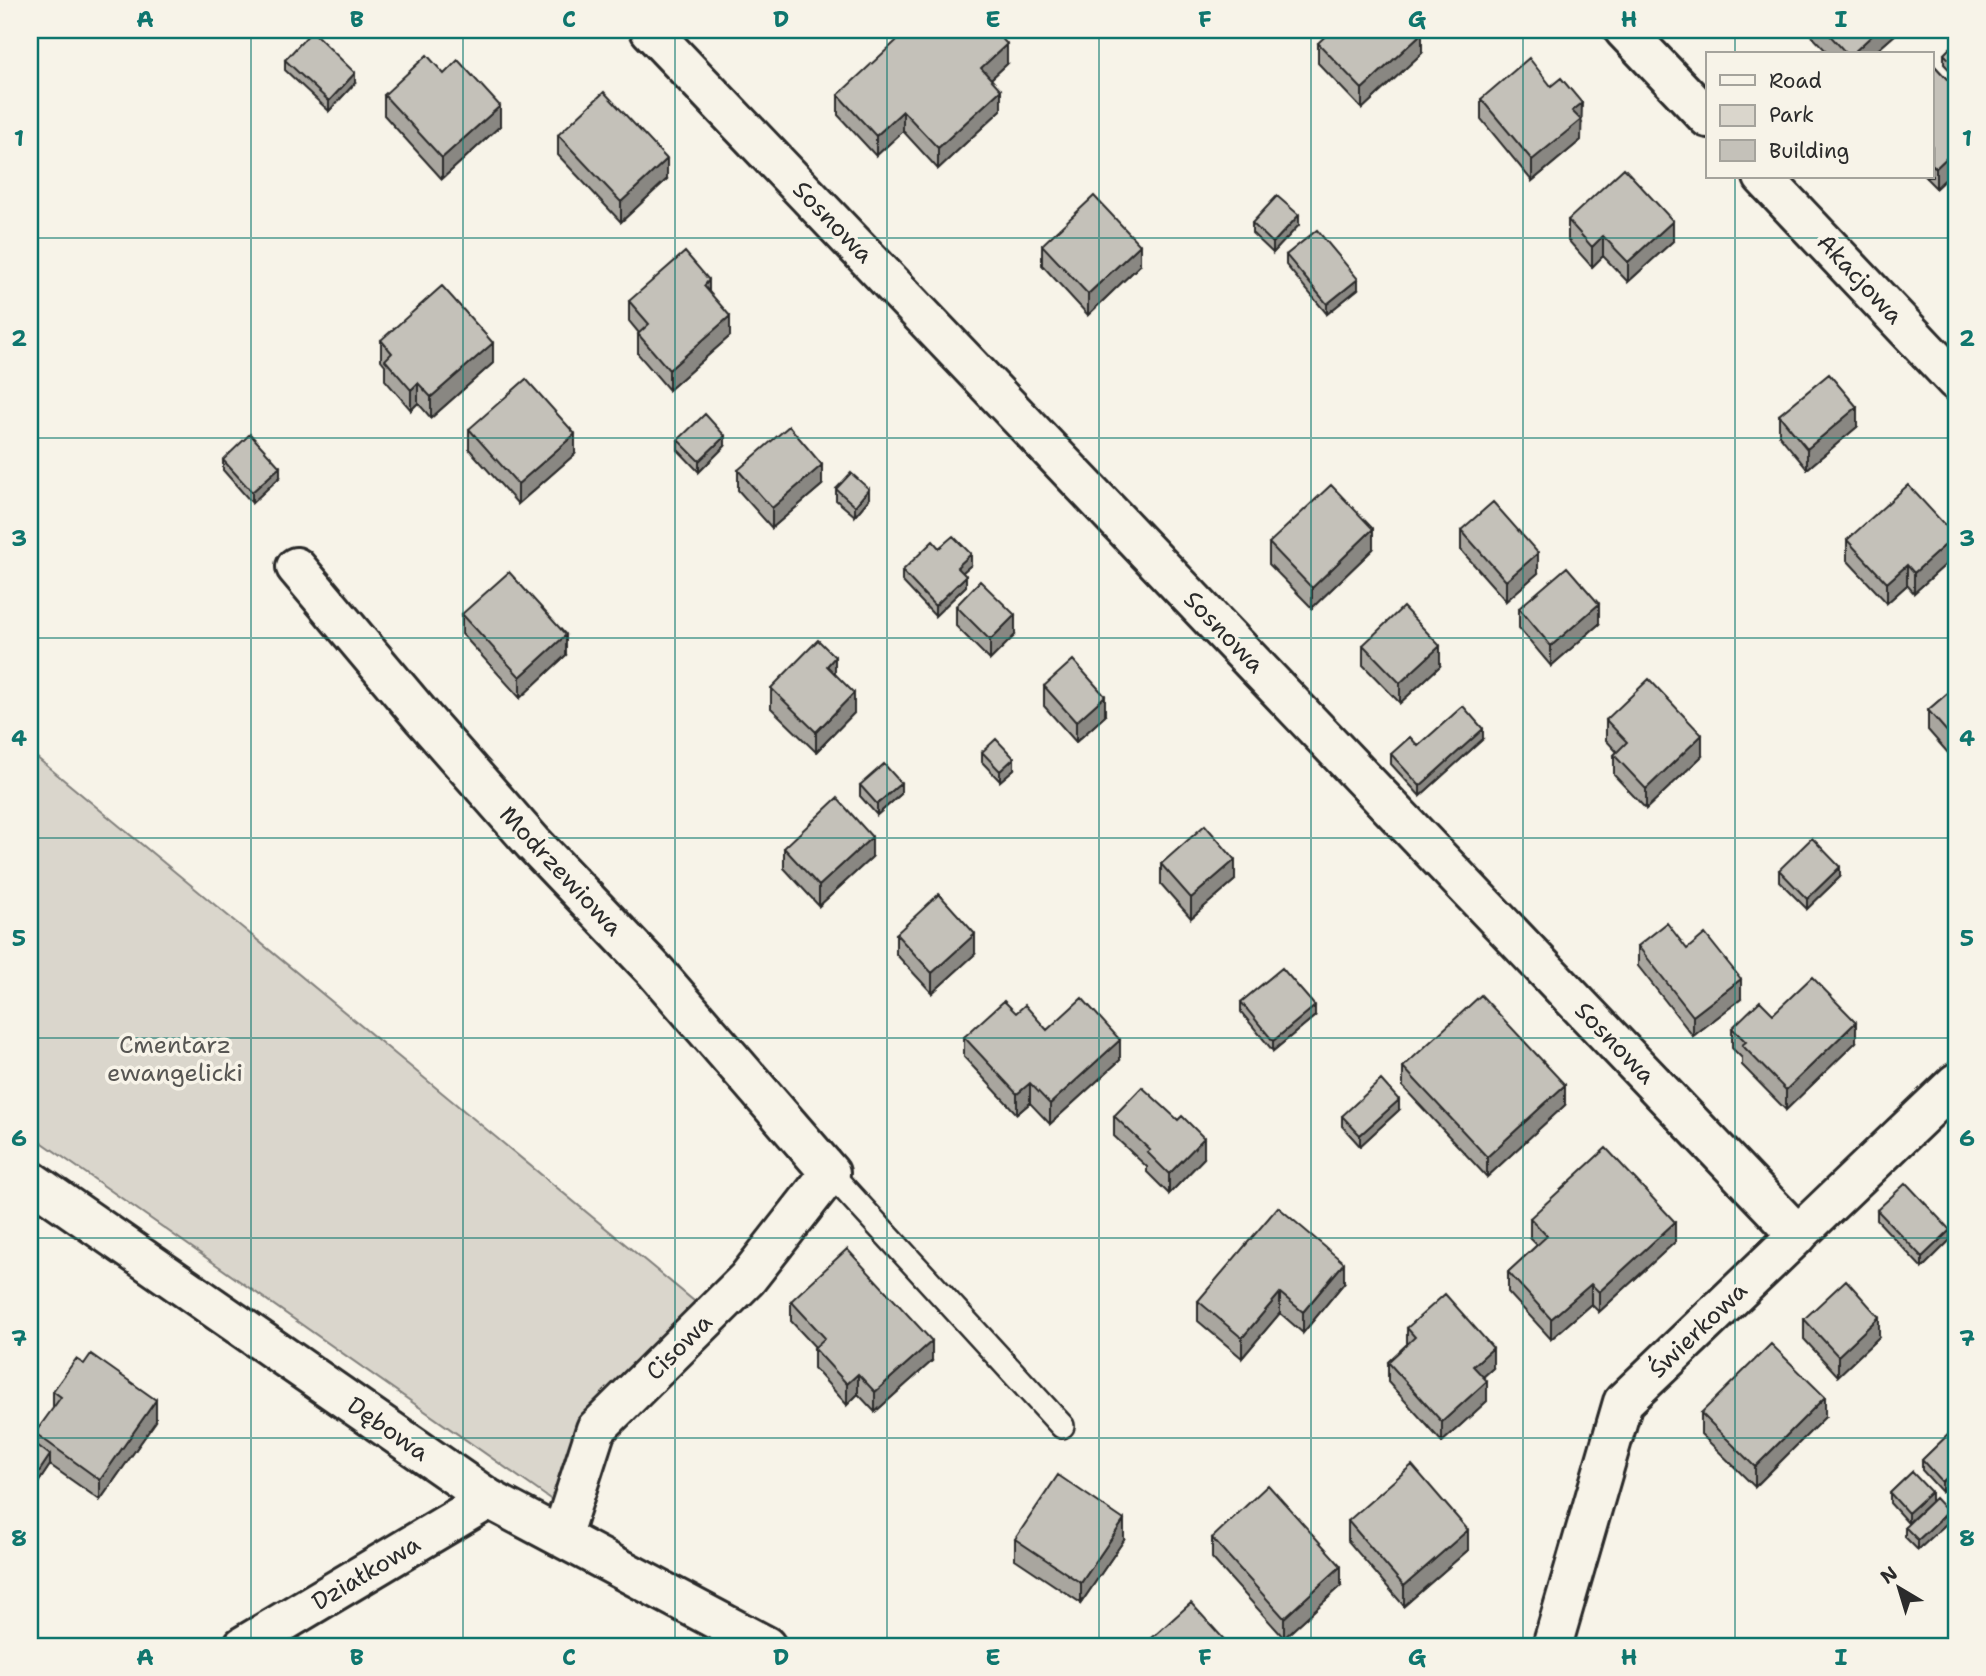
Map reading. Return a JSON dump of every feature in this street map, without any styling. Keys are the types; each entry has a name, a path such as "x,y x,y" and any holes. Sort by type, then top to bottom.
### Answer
{"street":[{"name":"Sosnowa","path":"650,30 1798,1235"},
{"path":"1624,30 1706,116"},
{"name":"Akacjowa","path":"1764,178 1956,381"},
{"name":"Modrzewiowa","path":"296,567 422,718 533,843 656,972 830,1173"},
{"name":"Świerkowa","path":"1552,1646 1623,1402 1956,1083"},
{"name":"Cisowa","path":"561,1537 596,1429 747,1279 830,1173"},
{"name":"Dębowa","path":"30,1180 489,1499 766,1646"},
{"name":"Działkowa","path":"243,1646 489,1499"}],"lane":[{"path":"830,1173 1062,1426"}],"green space":[{"name":"Cmentarz ewangelicki","path":"30,752 700,1306 553,1501 30,1134"}],"building":[{"path":"908,30 994,30 1007,44 981,68 1001,90 938,148 903,111 876,136 838,95"},
{"path":"1332,30 1419,30 1422,33 1362,89 1318,43"},
{"path":"1825,30 1878,30 1854,52 1845,52"},
{"path":"312,31 355,73 329,101 285,60"},
{"path":"1956,42 1956,67 1944,54"},
{"path":"427,55 444,74 458,60 500,106 442,158 384,95"},
{"path":"1529,58 1551,86 1561,78 1582,103 1572,111 1581,120 1532,160 1481,99"},
{"path":"1934,65 1956,89 1956,149 1936,168"},
{"path":"604,92 667,159 621,202 558,135"},
{"path":"1624,168 1673,221 1628,262 1603,236 1592,247 1568,220"},
{"path":"1094,196 1140,245 1088,294 1042,245"},
{"path":"1277,196 1299,215 1273,243 1252,223"},
{"path":"1317,230 1358,279 1327,304 1286,255"},
{"path":"685,252 709,280 704,286 730,316 669,370 638,334 649,324 629,301"},
{"path":"442,286 493,343 431,397 418,383 411,390 385,360 392,353 381,340"},
{"path":"1829,374 1857,407 1807,449 1779,415"},
{"path":"526,379 575,434 518,484 469,429"},
{"path":"705,414 725,436 699,461 678,440"},
{"path":"789,426 822,465 772,508 738,470"},
{"path":"250,434 280,467 252,492 223,460"},
{"path":"851,473 869,489 855,506 836,489"},
{"path":"1331,485 1373,529 1312,588 1269,543"},
{"path":"1908,485 1955,536 1914,573 1907,565 1887,583 1847,540"},
{"path":"1493,502 1538,553 1506,581 1461,530"},
{"path":"953,536 971,554 957,567 966,576 935,606 902,571 933,541 939,548"},
{"path":"1567,567 1599,604 1551,646 1519,608"},
{"path":"509,572 566,635 520,677 462,614"},
{"path":"980,581 1015,615 990,640 956,606"},
{"path":"1403,607 1440,646 1400,683 1363,645"},
{"path":"818,640 835,657 827,666 854,693 816,732 771,688"},
{"path":"1073,660 1105,696 1076,722 1044,686"},
{"path":"1649,679 1702,735 1646,789 1614,755 1627,742 1606,720"},
{"path":"1956,686 1956,742 1928,710"},
{"path":"1463,706 1483,729 1420,786 1391,754 1410,737 1418,746"},
{"path":"996,739 1014,758 1000,771 982,752"},
{"path":"884,764 901,783 877,804 860,785"},
{"path":"837,798 872,837 819,886 784,848"},
{"path":"1205,825 1235,860 1191,898 1161,864"},
{"path":"1812,838 1840,867 1807,899 1779,870"},
{"path":"939,894 975,934 932,973 896,934"},
{"path":"1667,923 1687,949 1705,934 1741,979 1693,1016 1638,946"},
{"path":"1282,968 1315,1006 1273,1041 1241,1002"},
{"path":"1812,977 1856,1022 1786,1090 1742,1045 1746,1042 1732,1028 1760,1001 1773,1014"},
{"path":"1481,995 1565,1085 1487,1157 1403,1067"},
{"path":"1082,998 1120,1040 1050,1104 1030,1083 1017,1094 964,1037 1004,1001 1016,1013 1025,1005 1047,1030"},
{"path":"1381,1080 1399,1100 1360,1135 1342,1116"},
{"path":"1142,1087 1178,1120 1182,1116 1204,1138 1169,1174 1147,1152 1150,1150 1114,1116"},
{"path":"1606,1148 1675,1222 1599,1292 1591,1284 1551,1319 1508,1272 1547,1236 1530,1218"},
{"path":"1906,1183 1950,1230 1922,1257 1877,1210"},
{"path":"1278,1207 1344,1263 1303,1312 1280,1293 1242,1338 1198,1301"},
{"path":"847,1249 932,1341 875,1392 858,1374 847,1384 814,1348 825,1338 791,1301"},
{"path":"1846,1280 1879,1317 1838,1356 1804,1319"},
{"path":"1445,1294 1493,1348 1473,1366 1487,1381 1442,1422 1388,1362 1415,1337 1407,1328"},
{"path":"1771,1344 1825,1397 1755,1467 1701,1413"},
{"path":"91,1354 156,1400 100,1480 35,1433 61,1397 53,1391 76,1359 84,1364"},
{"path":"1956,1427 1956,1469 1942,1482 1922,1460"},
{"path":"37,1445 50,1455 30,1485 30,1455"},
{"path":"1412,1465 1468,1530 1404,1586 1348,1521"},
{"path":"1912,1472 1931,1492 1908,1513 1890,1493"},
{"path":"1058,1475 1124,1520 1081,1583 1015,1539"},
{"path":"1956,1484 1956,1501 1948,1492"},
{"path":"1268,1485 1341,1566 1284,1618 1212,1538"},
{"path":"1935,1498 1948,1512 1918,1540 1905,1527"},
{"path":"1191,1603 1230,1646 1143,1646"}]}
